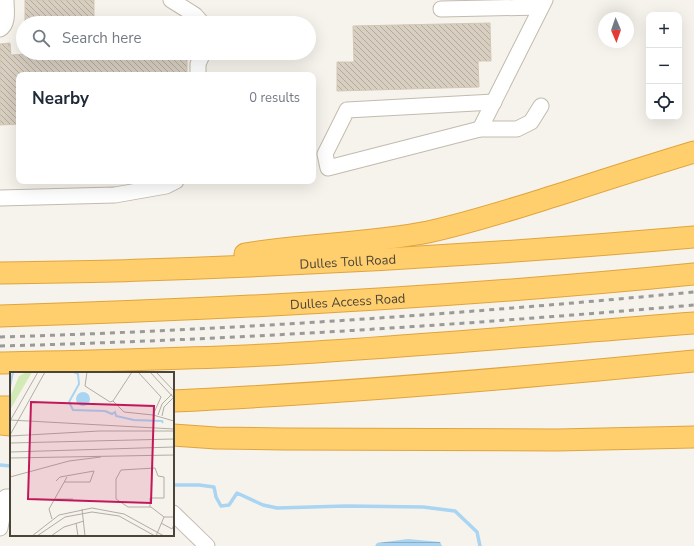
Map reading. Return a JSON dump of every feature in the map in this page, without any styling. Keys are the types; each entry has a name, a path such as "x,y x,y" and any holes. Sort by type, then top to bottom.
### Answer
{"highway":[{"path":"143,270 276,249 389,239 434,230 498,214 694,152"},
{"name":"Dulles Toll Road","path":"0,273 143,270 414,257 694,237"},
{"name":"Dulles Access Road","path":"0,316 335,303 590,284 694,274"},
{"path":"0,363 266,355 694,323"},
{"path":"174,401 404,388 694,361"},
{"path":"0,424 10,425"},
{"path":"174,435 216,438 277,439 557,440 694,437"}],"lane":[{"path":"0,29 5,24 6,0"},
{"path":"171,0 196,16"},
{"path":"440,9 543,3 480,129"},
{"path":"198,72 200,60"},
{"path":"494,102 347,110 325,154 328,168 480,129 517,129 531,122 541,106"},
{"path":"0,198 115,195 170,184"},
{"path":"0,528 6,497"},
{"path":"174,514 207,546"}],"water":[{"path":"408,539 440,542 442,546 375,546 377,543"}],"building":[{"path":"25,0 94,0 94,16 25,16"},
{"path":"490,23 491,61 478,61 479,87 337,91 337,62 354,62 353,26"},
{"path":"10,43 11,55 16,55 16,60 187,60 187,72 16,72 16,124 0,125 0,44"}],"waterway":[{"path":"0,465 10,466"},
{"path":"174,485 199,485 214,487 216,497 221,506 229,505 237,493 263,505 277,508 346,506 423,507 455,511 477,532 480,546"}],"railway":[{"path":"0,337 174,330 347,320 694,292"},
{"path":"0,346 174,340 347,331 694,305"}]}
